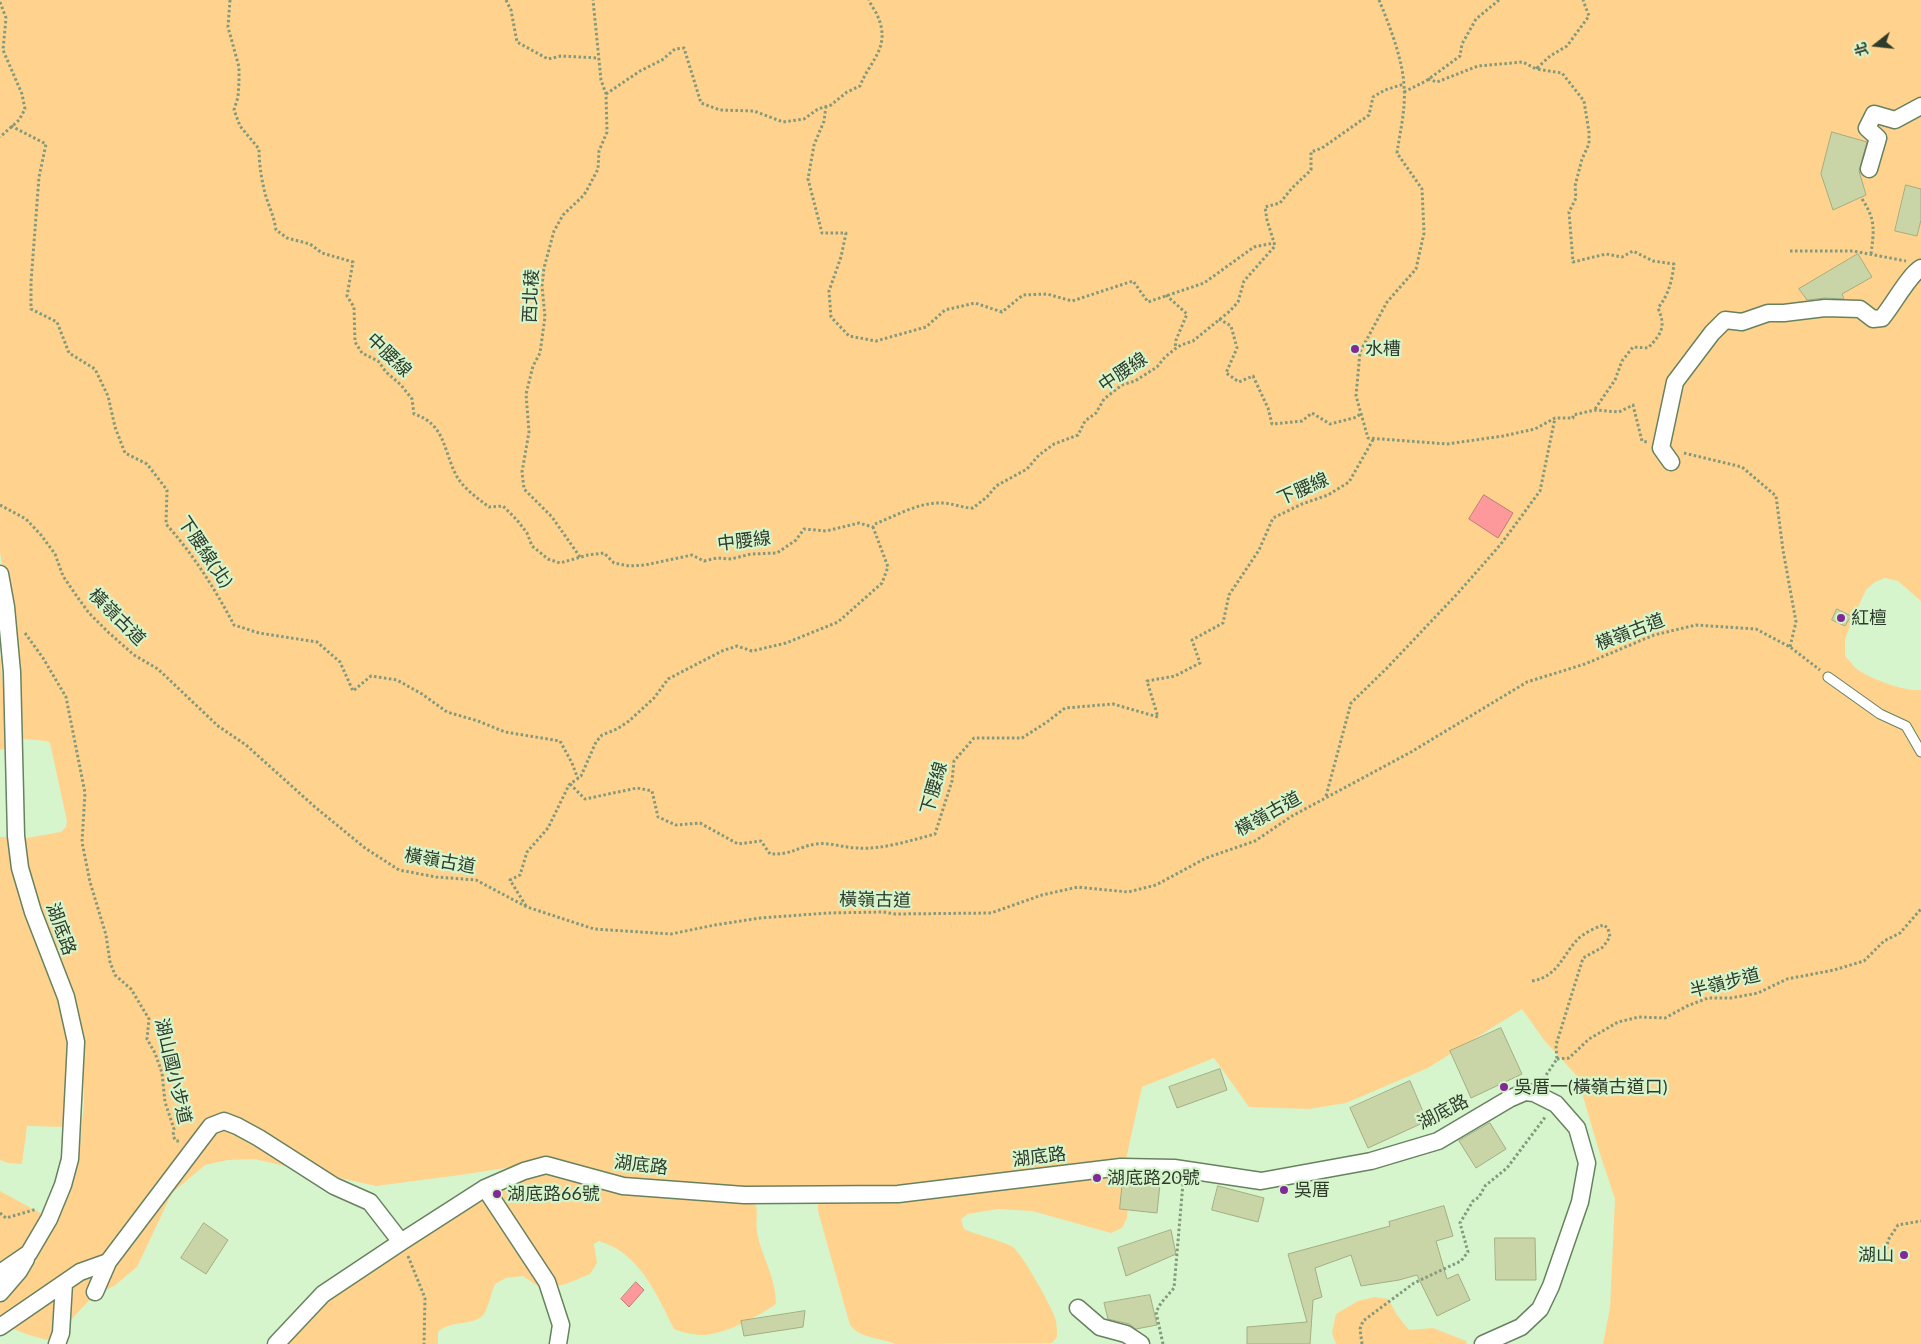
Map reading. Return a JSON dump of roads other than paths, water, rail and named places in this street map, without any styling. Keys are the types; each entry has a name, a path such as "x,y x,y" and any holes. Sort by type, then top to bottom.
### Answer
{"street":[{"path":"1869,169 1878,138 1867,128 1874,114 1895,120 1921,106"},
{"path":"1671,462 1661,448 1675,382 1712,333 1725,320 1742,322 1768,313 1825,308 1860,309 1873,319 1882,318 1920,269"},
{"name":"湖底路","path":"0,574 6,607 12,672 16,836 20,868 33,912 66,997 76,1042 70,1159 63,1185 49,1219 29,1253 0,1273"},
{"name":"湖底路","path":"276,1344 323,1294 401,1242 486,1188 546,1165 623,1186 744,1194 898,1194 1120,1167 1174,1168 1261,1181 1371,1160 1438,1141 1509,1099 1525,1092 1534,1092 1556,1104 1577,1128 1587,1163 1580,1202 1551,1286 1540,1308 1521,1327 1483,1344"},
{"path":"95,1292 108,1262 211,1126 224,1121 259,1138 334,1186 370,1202 401,1242"},
{"path":"486,1188 547,1282 561,1325 558,1344"},
{"path":"0,1293 19,1271 29,1253"},
{"path":"0,1327 80,1272 108,1262"},
{"path":"57,1344 61,1333 64,1283"},
{"path":"1078,1308 1100,1327 1126,1334 1141,1344"}],"lane":[{"path":"1828,677 1880,714 1906,726 1921,752"}],"place":[{"name":"水槽","path":"1355,349"},
{"name":"紅檀","path":"1841,618"},
{"name":"吳厝一(橫嶺古道口)","path":"1504,1087"},
{"name":"湖底路20號","path":"1097,1178"},
{"name":"吳厝","path":"1284,1190"},
{"name":"湖底路66號","path":"497,1194"},
{"name":"湖山","path":"1904,1255"}]}
